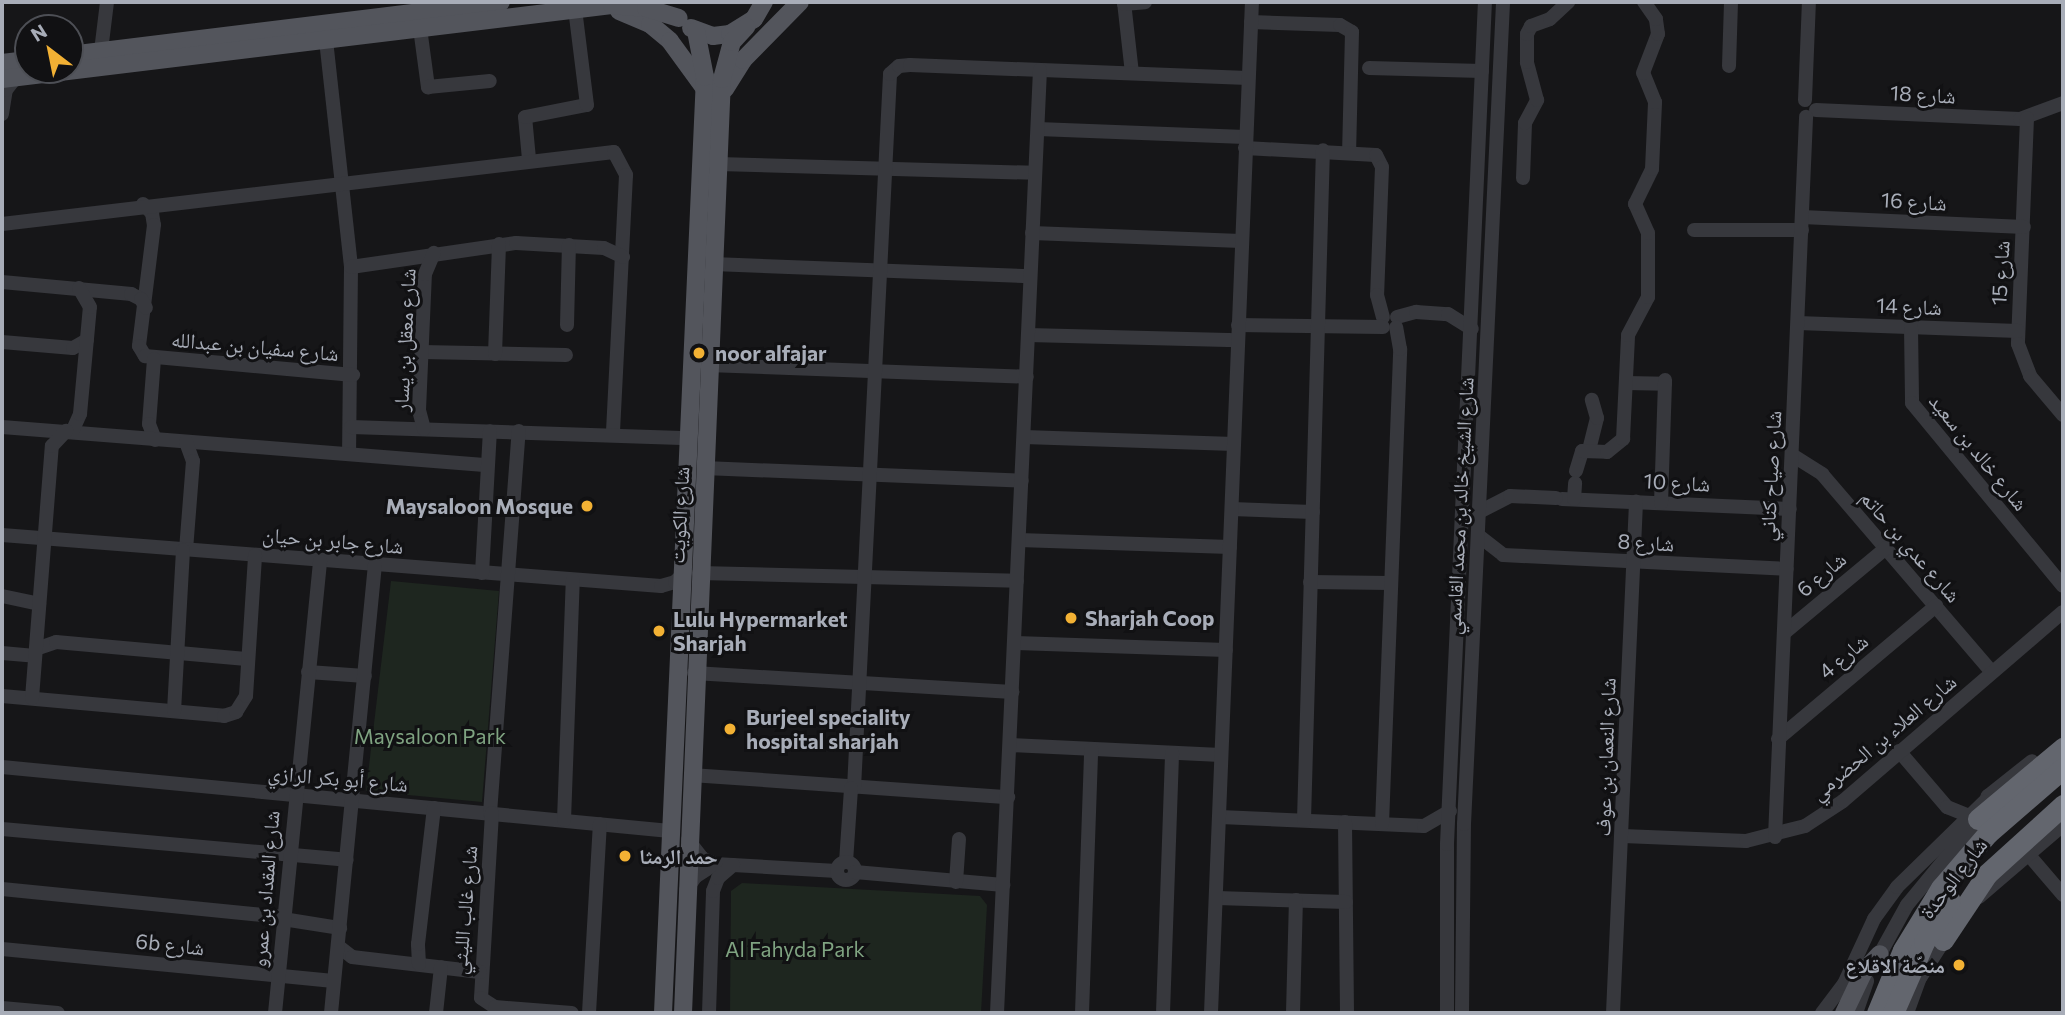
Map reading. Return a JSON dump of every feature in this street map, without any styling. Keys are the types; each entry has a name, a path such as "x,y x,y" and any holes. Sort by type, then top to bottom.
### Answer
{"highway":[{"path":"1976,812 2063,748"},
{"name":"شارع الوحدة","path":"1877,1013 1903,950 1941,888 1988,833 2063,768"},
{"name":"شارع الوحدة","path":"1893,1013 1924,942 1959,888 2002,839 2063,786"},
{"path":"1943,940 1992,868 2063,805"}],"main road":[{"path":"84,53 501,2"},
{"path":"721,98 743,60 800,2"},
{"name":"شارع الكويت","path":"662,1011 667,871 683,604 701,526 721,98 726,60 732,42 765,4"},
{"path":"9,78 595,7 629,5 674,10 696,31 730,34 746,27"},
{"path":"595,7 625,12 650,24 679,51 705,89"},
{"path":"334,38 376,28 377,17"},
{"name":"شارع الكويت","path":"684,1010 694,673 688,492 689,438 705,89 704,54 696,31"},
{"path":"688,492 696,490 701,526"},
{"path":"667,871 674,903 685,909"},
{"path":"1844,1013 1864,971 1880,954"}],"street":[{"path":"101,51 107,2"},
{"path":"1132,73 1124,3 1145,2"},
{"path":"1211,1013 1252,2"},
{"name":"شارع الشيخ خالد بن محمد القاسمي","path":"1447,1013 1447,844 1474,299 1485,2"},
{"name":"شارع الشيخ خالد بن محمد القاسمي","path":"1462,1013 1464,824 1495,230 1502,18 1506,2"},
{"path":"1523,178 1525,123 1537,100 1527,62 1527,34 1531,26 1550,19 1568,2"},
{"path":"1564,499 1575,477 1579,454 1589,450 1615,456 1624,434 1628,335 1648,297 1648,233 1635,204 1652,169 1655,102 1643,73 1658,34 1656,19 1644,2"},
{"path":"1729,66 1731,2"},
{"name":"شارع صياح كناني","path":"1775,837 1809,109 1809,2"},
{"path":"529,159 525,117 583,109 587,105 575,9"},
{"path":"1251,22 1340,25 1352,32 1349,151"},
{"path":"420,28 428,86 490,81"},
{"path":"334,38 351,267 353,374 349,454"},
{"path":"846,868 859,682 885,168 894,69 910,65 1248,78"},
{"path":"1369,68 1482,71"},
{"path":"997,1013 1041,70"},
{"path":"2,114 9,78"},
{"path":"2028,118 2063,103"},
{"name":"شارع 18","path":"1809,109 2028,118"},
{"name":"شارع 15","path":"2028,118 2018,331 2024,366 2063,415"},
{"path":"1038,129 1370,152 1382,167 1376,288 1400,349 1382,824"},
{"path":"2,224 143,204 607,149 620,156 626,175 613,435"},
{"path":"1304,820 1323,150"},
{"path":"718,164 1035,173"},
{"path":"1477,198 1491,199 1495,230"},
{"name":"شارع سفيان بن عبدالله","path":"143,204 152,213 154,225 146,308 139,346 145,356 154,359 353,374"},
{"name":"شارع 16","path":"1693,230 1802,223 2024,227"},
{"path":"1032,233 1241,241"},
{"path":"351,267 499,244 604,248 622,257"},
{"path":"495,354 499,244"},
{"path":"567,325 569,245"},
{"name":"شارع معقل بن يسار","path":"424,429 419,410 425,268 434,253"},
{"path":"713,264 1030,276"},
{"path":"2,282 137,296 146,308"},
{"path":"32,698 52,446 69,431 80,414 89,301 79,288"},
{"path":"1448,314 1474,299"},
{"path":"1028,335 1238,333 1390,322 1416,312 1448,314 1472,329"},
{"name":"شارع 14","path":"1798,323 2018,331"},
{"name":"شارع خالد بن سعيد","path":"1911,327 1912,403 2063,586"},
{"path":"2,342 73,348 87,340"},
{"path":"422,352 566,355"},
{"path":"154,359 149,425 155,440"},
{"path":"708,365 1027,377"},
{"path":"1626,383 1665,382 1661,503"},
{"path":"1589,450 1597,418 1592,401"},
{"path":"351,427 689,438"},
{"path":"2,428 488,465"},
{"path":"482,573 490,431"},
{"name":"شارع غالب الليثي","path":"519,431 479,993 489,1006 572,1013"},
{"path":"1024,437 1234,444"},
{"path":"174,711 193,461 186,442"},
{"name":"شارع عدي بن حاتم","path":"1792,455 1817,469 1992,672"},
{"path":"704,468 1022,481"},
{"path":"1481,472 1510,496"},
{"name":"شارع 10","path":"1479,512 1510,496 1790,509"},
{"name":"شارع النعمان بن عوف","path":"1613,1013 1636,502"},
{"path":"1232,509 1313,512"},
{"name":"شارع جابر بن حيان","path":"2,535 661,586"},
{"path":"1478,571 1503,555 1479,536"},
{"path":"1019,540 1230,547"},
{"name":"شارع 6","path":"1784,633 1886,548"},
{"path":"2,696 224,716 236,712 246,696 255,555"},
{"name":"شارع 8","path":"1503,555 1787,569"},
{"name":"شارع المقداد بن عمرو","path":"275,1013 320,561"},
{"path":"331,1013 375,565"},
{"path":"661,586 692,573 1017,581"},
{"path":"564,820 573,580"},
{"path":"1310,582 1391,583"},
{"path":"661,586 683,604"},
{"path":"2,596 39,604"},
{"name":"شارع 4","path":"1778,738 1936,606"},
{"name":"شارع العلاء بن الحضرمي","path":"1623,836 1737,841 1775,837 1833,809 2063,612"},
{"path":"2,653 36,652 56,642 247,660"},
{"path":"1014,643 1226,650"},
{"path":"309,672 365,676"},
{"path":"694,673 1012,692"},
{"path":"1822,1013 1844,984 1882,907 1951,830 1976,812 2063,736"},
{"path":"1010,746 1221,755"},
{"path":"1082,1013 1091,749"},
{"path":"1899,751 1947,807 1951,830"},
{"path":"1163,1013 1172,753"},
{"name":"شارع أبو بكر الرازي","path":"2,767 670,831"},
{"path":"691,775 1007,797"},
{"path":"1947,807 1976,812"},
{"path":"419,964 418,944 434,808"},
{"path":"1220,817 1424,826 1450,811"},
{"path":"1856,1013 1880,954 1919,887 1976,812"},
{"path":"1345,822 1347,1013"},
{"path":"589,1013 600,824"},
{"path":"1907,1013 1920,978 1943,940 1980,896 2063,825"},
{"path":"1424,826 1447,844"},
{"path":"2,829 289,857 347,860"},
{"path":"956,882 959,839"},
{"path":"688,840 702,858 716,863 846,868 1003,885"},
{"path":"2028,855 2063,895"},
{"path":"686,890 701,871 716,863"},
{"path":"709,1013 713,891 718,878 733,865"},
{"path":"2,890 283,918 340,928"},
{"path":"1217,898 1346,902"},
{"path":"1293,1013 1296,900"},
{"path":"338,946 352,957 480,972"},
{"name":"6b شارع","path":"2,949 333,981"},
{"path":"1445,954 1451,981 1457,985 1462,982"},
{"path":"436,1013 441,967"},
{"path":"2,1008 58,1013"}],"green space":[{"name":"Maysaloon Park","path":"391,581 499,591 482,802 366,791"},
{"name":"Al Fahyda Park","path":"742,883 980,896 987,905 981,1013 730,1013 731,891"}],"place":[{"name":"noor alfajar","path":"699,353"},
{"name":"Maysaloon Mosque","path":"587,506"},
{"name":"Sharjah Coop","path":"1071,618"},
{"name":"Lulu Hypermarket Sharjah","path":"659,631"},
{"name":"Burjeel speciality hospital sharjah","path":"730,729"},
{"name":"حمد الرمثا","path":"625,856"},
{"name":"منصّة الاقلاع","path":"1959,965"}]}
